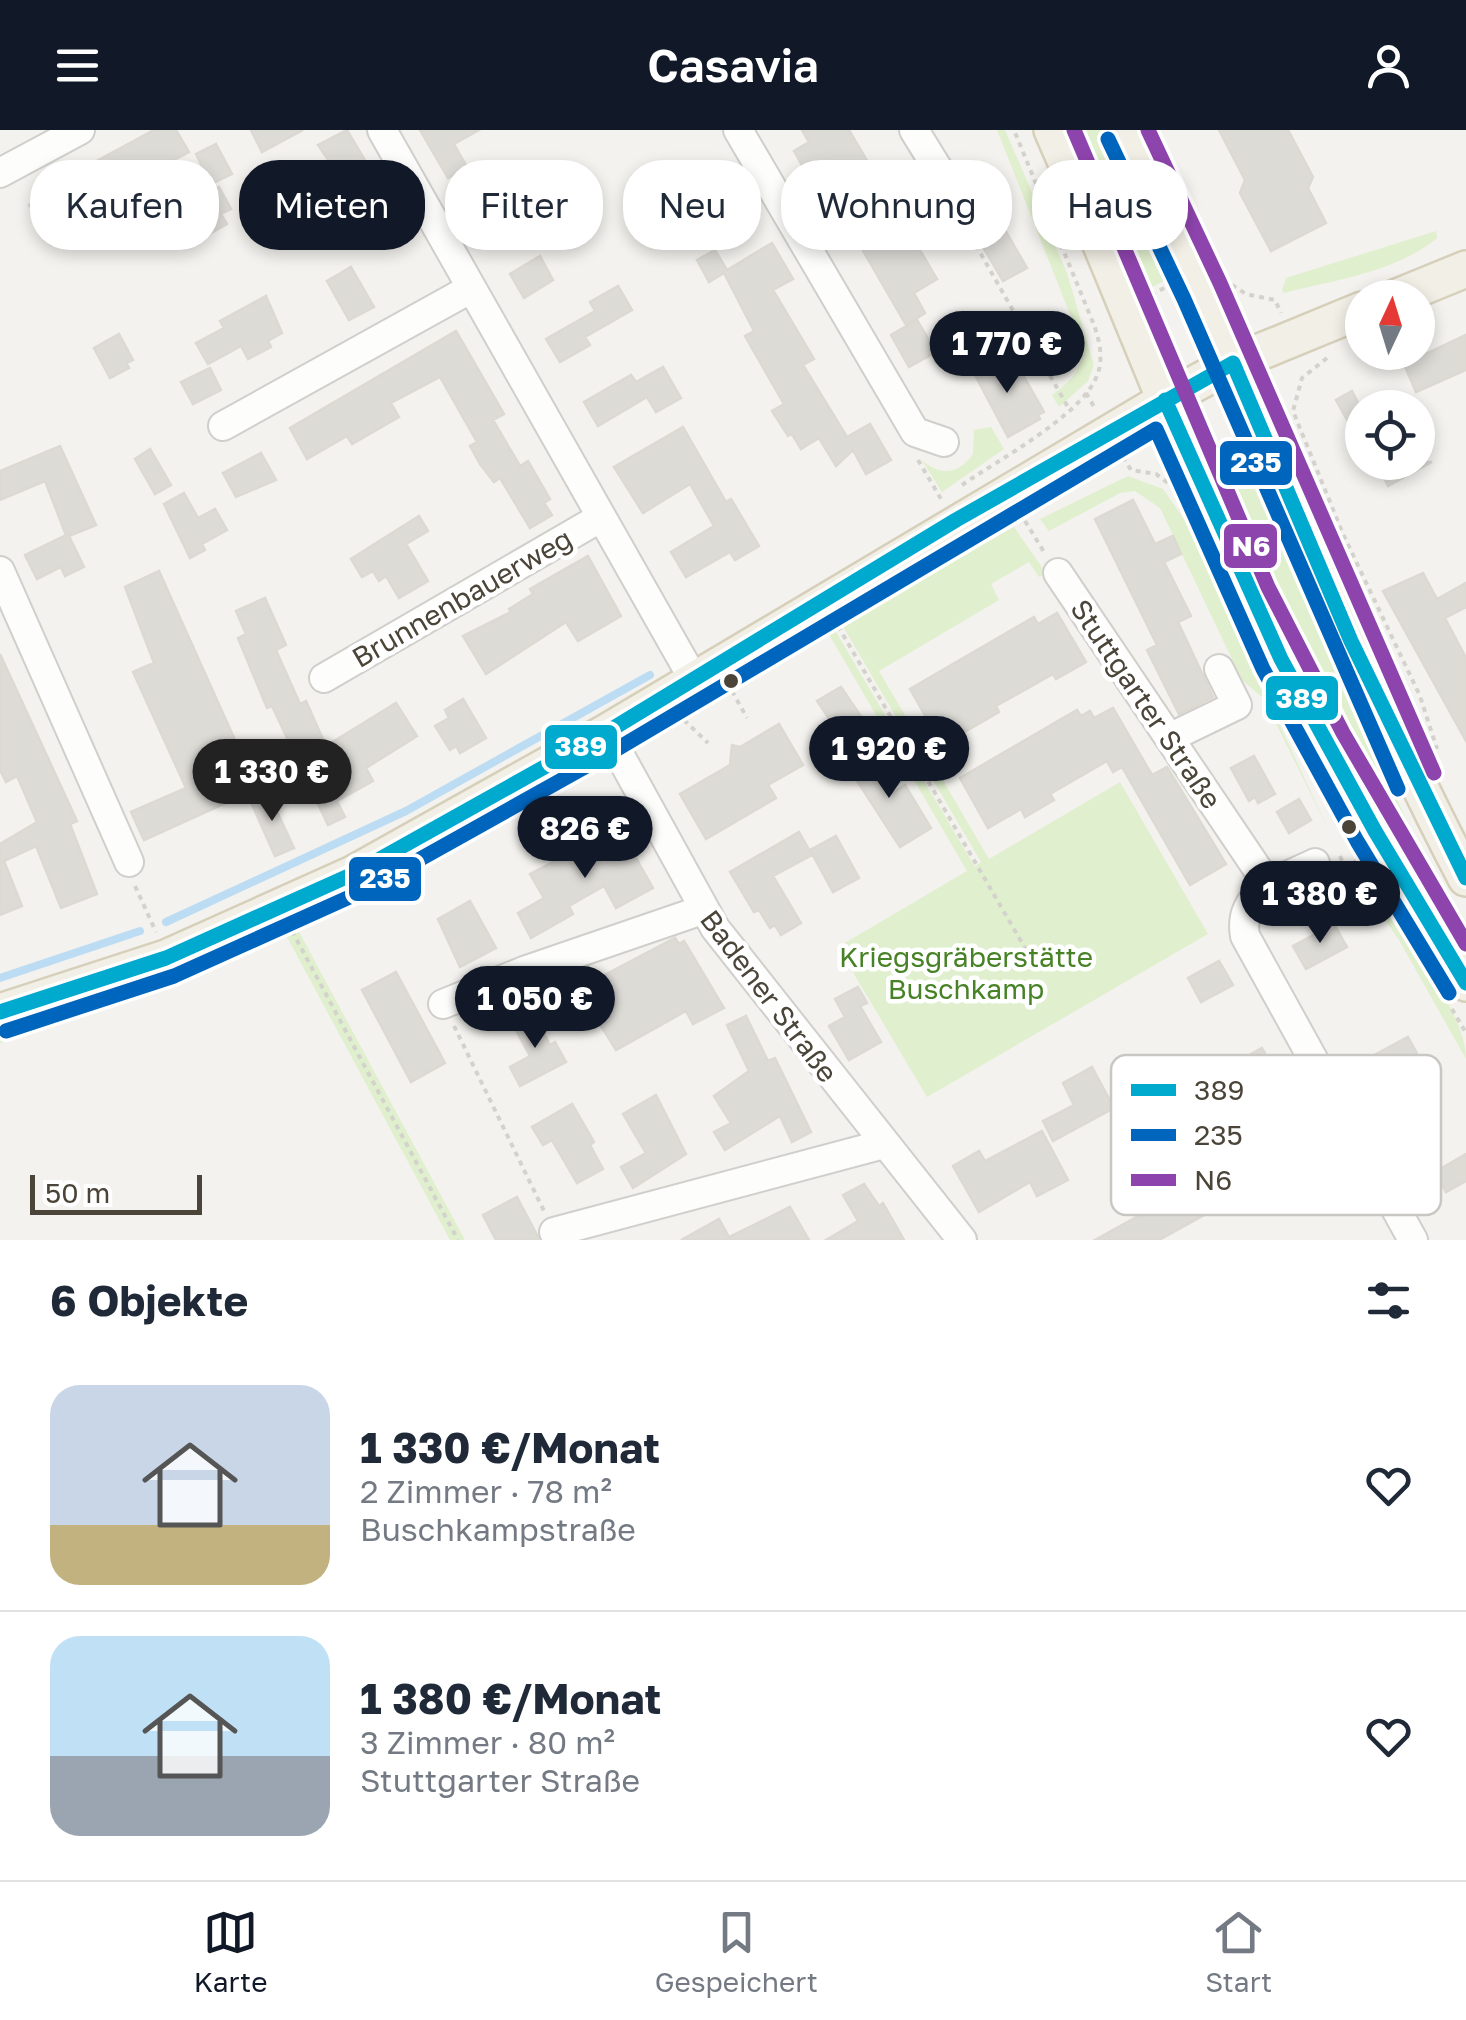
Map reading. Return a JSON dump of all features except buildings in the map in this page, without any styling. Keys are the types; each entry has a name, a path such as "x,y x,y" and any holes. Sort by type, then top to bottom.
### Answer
{"main road":[{"path":"1052,130 1281,660 1375,831 1466,984"},
{"path":"1126,130 1211,276 1234,363 1351,641 1466,878"},
{"path":"1435,282 1466,270"},
{"path":"0,1012 166,958 280,909 421,837 606,732 1166,400 1234,363 1345,317"}],"street":[{"path":"3,165 80,130"},
{"name":"Brunnenbauerweg","path":"382,130 694,680"},
{"path":"738,130 915,432 944,442"},
{"path":"914,130 932,160"},
{"path":"223,426 470,289"},
{"name":"Brunnenbauerweg","path":"324,678 600,518"},
{"path":"0,571 129,862"},
{"name":"Stuttgarter Straße","path":"1058,573 1269,886"},
{"path":"1169,738 1236,705 1219,669"},
{"name":"Badener Straße","path":"606,732 702,910 962,1240"},
{"path":"1310,1055 1244,936 1246,908 1269,886 1316,862"},
{"path":"443,1004 524,971 702,910"},
{"path":"554,1232 884,1144"},
{"path":"1398,1215 1412,1240"}],"path":[{"path":"957,488 1069,409 1094,384 1100,345 1014,130"},
{"path":"976,250 1069,409"},
{"path":"1126,308 1211,276 1246,294 1275,300"},
{"path":"1305,373 1295,393 1293,411 1298,429 1420,696 1443,764"},
{"path":"915,432 914,454 941,499"},
{"path":"1131,470 1156,474 1175,490"},
{"name":"Stuttgarter Straße","path":"1025,521 1058,573"},
{"path":"824,600 1036,967"},
{"path":"129,862 130,875 158,936"},
{"path":"280,909 458,1240"},
{"path":"443,1004 554,1232"}],"green space":[{"path":"997,130 1005,130 1032,192 1032,218 1012,160"},
{"path":"1079,130 1110,130 1125,160 1092,160"},
{"path":"1436,231 1437,238 1421,250 1384,267 1284,293 1282,290 1286,278"},
{"path":"1045,250 1057,250 1067,273 1094,365 1088,381 1059,407 1052,395 1074,375 1083,347"},
{"path":"1130,250 1169,250 1180,272 1147,290"},
{"path":"991,427 1004,449 942,492 921,459 942,471 956,469 973,454 974,430"},
{"path":"1128,476 1163,489 1184,519 1329,831 1264,699 1242,680 1160,508 1135,491 1120,493 1049,531 1040,519"},
{"path":"1253,477 1362,729 1425,857 1466,921 1466,955 1287,641 1219,491"},
{"name":"Kriegsgräberstätte Buschkamp","path":"1014,527 1046,573 1039,577 1029,562 991,584 999,600 879,671 989,859 1120,782 1208,934 927,1097 838,947 967,871 827,631 833,627 975,867 981,862 841,623"},
{"path":"1355,876 1406,937 1440,988 1463,1038 1466,1059 1399,940"},
{"path":"298,930 465,1240 450,1240 287,937 113,1007 0,1043 0,1035 99,1004 278,933 287,936"}],"waterway":[{"path":"166,922 406,811 650,675"},
{"path":"0,978 140,931"}],"transit line":[{"name":"N6","path":"1074,130 1268,587 1343,733 1466,944"},
{"name":"N6","path":"1148,130 1220,283 1434,773"},
{"name":"235","path":"1108,139 1184,299 1398,789"},
{"name":"389","path":"0,1012 166,958 353,874 607,732 956,520 1233,363 1351,641 1466,878"},
{"name":"389","path":"1165,400 1281,659 1375,831 1466,983"},
{"name":"235","path":"6,1031 174,976 363,891 617,749 1156,429 1263,669 1357,841 1449,993"}]}
